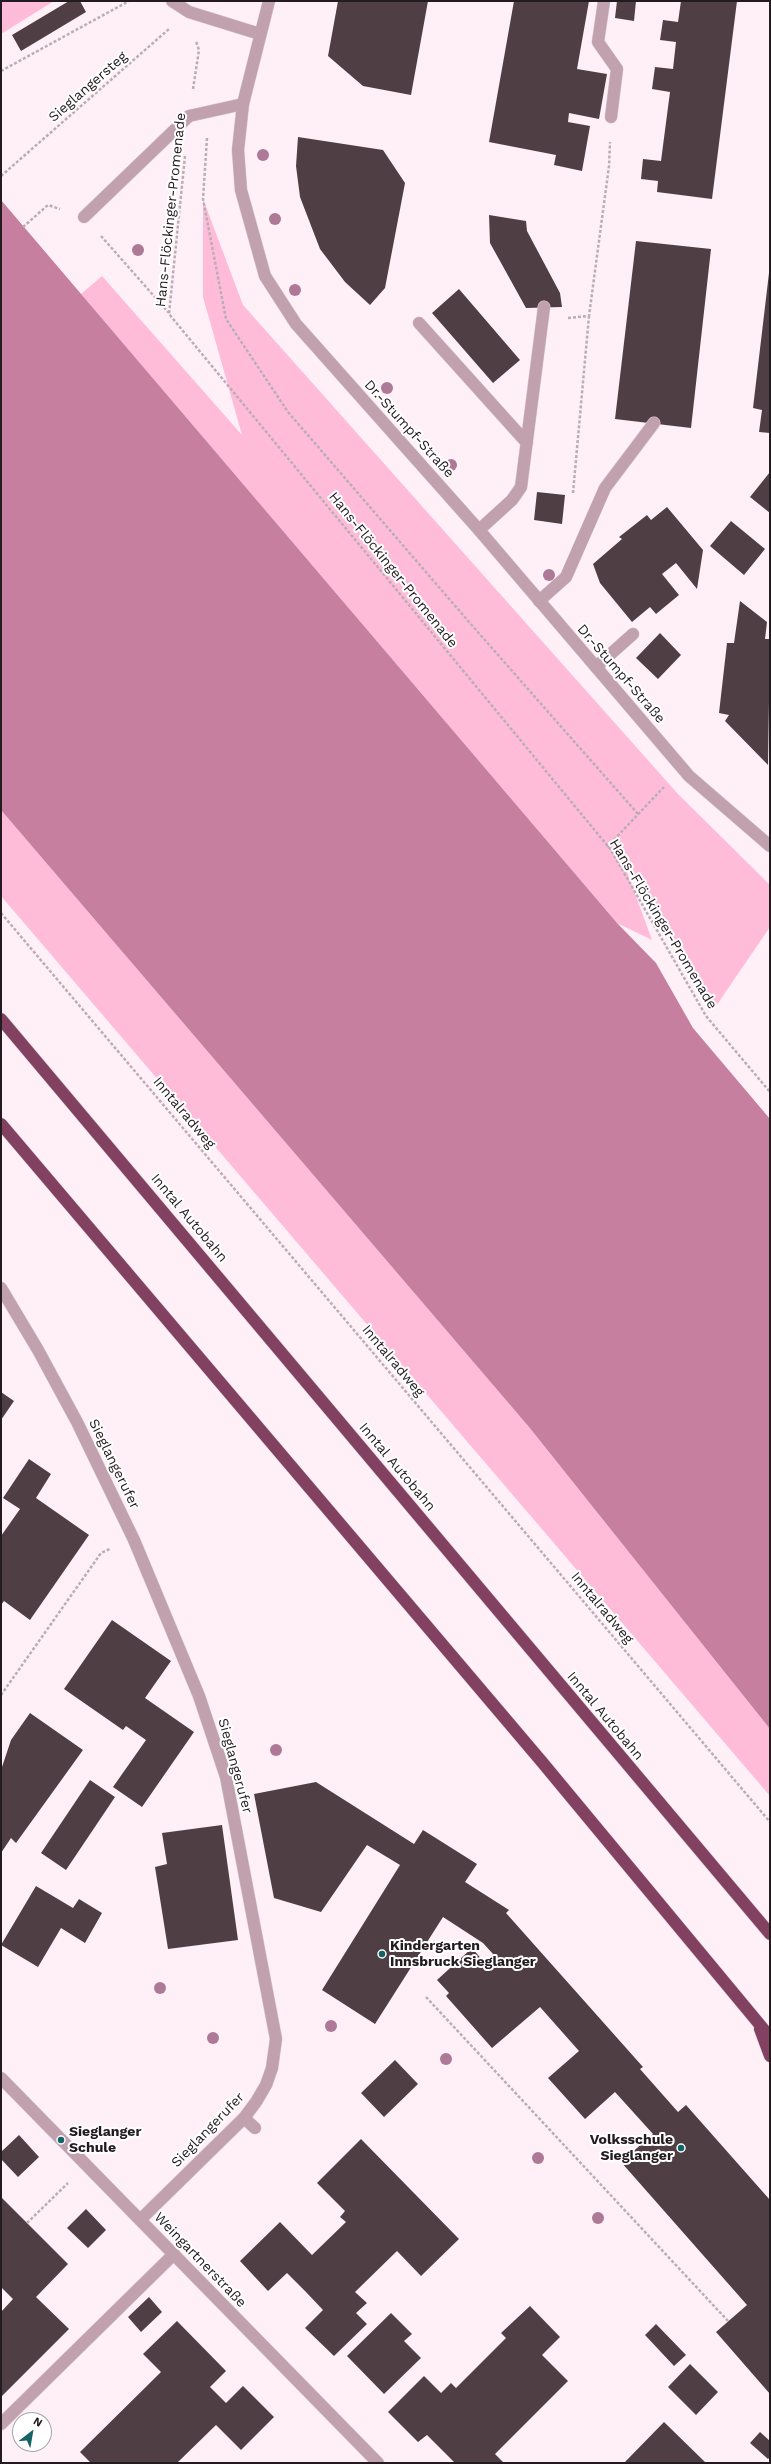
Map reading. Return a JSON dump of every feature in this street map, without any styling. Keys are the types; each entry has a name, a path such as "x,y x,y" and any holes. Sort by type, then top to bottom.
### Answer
{"highway":[{"name":"Inntal Autobahn","path":"1,1019 770,1934"},
{"path":"1,1124 537,1756 770,2037"},
{"path":"758,2022 770,2056"}],"street":[{"path":"172,1 189,12 260,34"},
{"name":"Dr.-Stumpf-Straße","path":"269,1 243,104 238,150 241,190 265,276 296,324 479,530 683,768 770,846"},
{"path":"604,1 598,42 617,69 610,117"},
{"path":"84,217 190,116 243,104"},
{"path":"479,530 512,500 522,487 544,307"},
{"path":"419,323 527,443"},
{"path":"539,601 566,577 605,488 654,423"},
{"path":"596,667 633,634"},
{"name":"Sieglangerufer","path":"1,1288 38,1350 73,1415 134,1540 199,1696 218,1748 226,1777 276,2039 275,2055 266,2086 244,2118 140,2220"},
{"name":"Weingartnerstraße","path":"1,2078 378,2463"},
{"path":"244,2118 255,2128"},
{"path":"1,2424 174,2254"}],"path":[{"path":"1,71 129,1"},
{"name":"Hans-Flöckinger-Promenade","path":"189,12 199,50 190,116 169,314 607,847 706,1016 770,1092"},
{"name":"Sieglangersteg","path":"1,176 189,12"},
{"path":"572,500 589,316 609,166 610,117"},
{"path":"206,157 203,199 226,319 288,412 469,622 638,814"},
{"path":"23,226 48,206 84,217 169,314"},
{"path":"543,320 589,316"},
{"path":"607,847 683,768"},
{"name":"Inntalradweg","path":"1,913 770,1822"},
{"path":"1,1695 101,1553 134,1540"},
{"path":"426,1998 728,2321"},
{"path":"27,2223 86,2166"}],"shaded area":[{"path":"1,1 54,1 1,34"},
{"path":"203,199 243,305 678,794 770,885 770,927 716,1006 620,853 652,940 617,923 81,294 102,276 242,435 203,297"},
{"path":"1,200 617,923 656,963 693,1028 770,1119 770,1729 529,1427 1,810"},
{"path":"1,810 529,1427 770,1729 770,1796 1,896"}],"building":[{"path":"69,1 80,1 86,12 21,51 12,35"},
{"path":"338,1 428,1 411,95 363,86 328,56"},
{"path":"514,1 589,1 577,69 607,74 599,119 569,113 568,122 590,126 582,171 554,165 556,155 489,142"},
{"path":"617,1 636,1 634,21 615,18"},
{"path":"681,1 737,1 712,199 657,192 658,181 641,179 643,159 661,161 670,92 652,89 655,67 673,69 676,42 660,40 663,20 678,22"},
{"path":"298,137 383,150 405,183 385,288 370,305 345,282 320,249 300,197 296,166"},
{"path":"489,215 526,221 527,231 560,293 562,307 526,308 490,243"},
{"path":"636,241 711,249 691,428 615,419"},
{"path":"769,273 770,433 759,432 762,410 753,408"},
{"path":"459,289 520,360 493,383 432,313"},
{"path":"770,472 770,513 750,497"},
{"path":"537,492 565,495 562,524 534,520"},
{"path":"667,507 703,550 697,589 676,563 662,574 679,595 656,614 650,607 632,622 600,583 593,564 622,539 619,537 647,515 651,520"},
{"path":"731,521 765,549 744,575 710,546"},
{"path":"740,601 767,622 765,639 770,639 768,765 725,721 729,715 719,713 727,643 734,643"},
{"path":"660,633 681,655 658,679 636,658"},
{"path":"1,1392 14,1401 1,1420"},
{"path":"29,1459 51,1474 36,1498 89,1535 30,1620 4,1601 1,1605 1,1536 20,1509 3,1498"},
{"path":"112,1620 171,1661 145,1698 194,1732 142,1807 113,1787 146,1740 126,1726 123,1730 64,1689"},
{"path":"30,1713 83,1750 16,1843 11,1838 1,1853 1,1770 11,1740"},
{"path":"90,1780 115,1797 66,1870 41,1853"},
{"name":"Volksschule Sieglanger","path":"316,1782 414,1844 423,1830 477,1864 465,1882 509,1910 506,1913 643,2067 640,2069 678,2112 686,2105 770,2200 770,2394 716,2332 747,2305 621,2162 653,2134 615,2092 585,2119 548,2078 579,2051 540,2007 492,2048 446,1996 449,1993 437,1980 472,1948 484,1962 493,1954 483,1943 443,1917 375,2024 322,1990 400,1865 367,1845 321,1912 274,1898 254,1794"},
{"path":"222,1825 238,1940 168,1949 155,1867 167,1864 162,1833"},
{"path":"36,1886 73,1908 79,1899 102,1913 85,1943 61,1928 38,1967 1,1945"},
{"path":"395,2060 418,2084 384,2117 361,2093"},
{"path":"19,2135 39,2157 18,2177 1,2159 1,2152"},
{"path":"361,2139 459,2239 421,2276 397,2251 355,2292 367,2303 356,2313 367,2324 334,2356 305,2328 323,2310 306,2292 287,2273 268,2291 240,2261 280,2222 312,2255 346,2222 340,2217 345,2211 317,2183"},
{"path":"1,2197 68,2264 36,2297 69,2329 1,2397 1,2312 13,2299 1,2287"},
{"path":"86,2209 106,2230 88,2248 67,2228"},
{"path":"149,2297 162,2312 141,2332 128,2317"},
{"path":"530,2306 560,2337 542,2355 568,2381 495,2454 504,2463 455,2463 427,2435 418,2442 388,2412 424,2376 441,2393 451,2383 456,2388 506,2338 501,2333"},
{"path":"391,2313 412,2334 404,2341 421,2358 384,2394 347,2356"},
{"path":"177,2321 226,2371 210,2387 226,2403 243,2386 274,2417 241,2450 216,2425 177,2463 91,2463 80,2452 161,2372 143,2354"},
{"path":"656,2324 686,2355 674,2366 645,2335"},
{"path":"690,2364 718,2392 696,2415 668,2387"},
{"path":"664,2422 706,2463 624,2463"},
{"path":"760,2432 770,2441 770,2457 768,2459 750,2443"}],"place":[{"name":"Kindergarten Innsbruck Sieglanger","path":"382,1954"},
{"name":"Sieglanger Schule","path":"61,2140"},
{"name":"Volksschule Sieglanger","path":"681,2148"}]}
